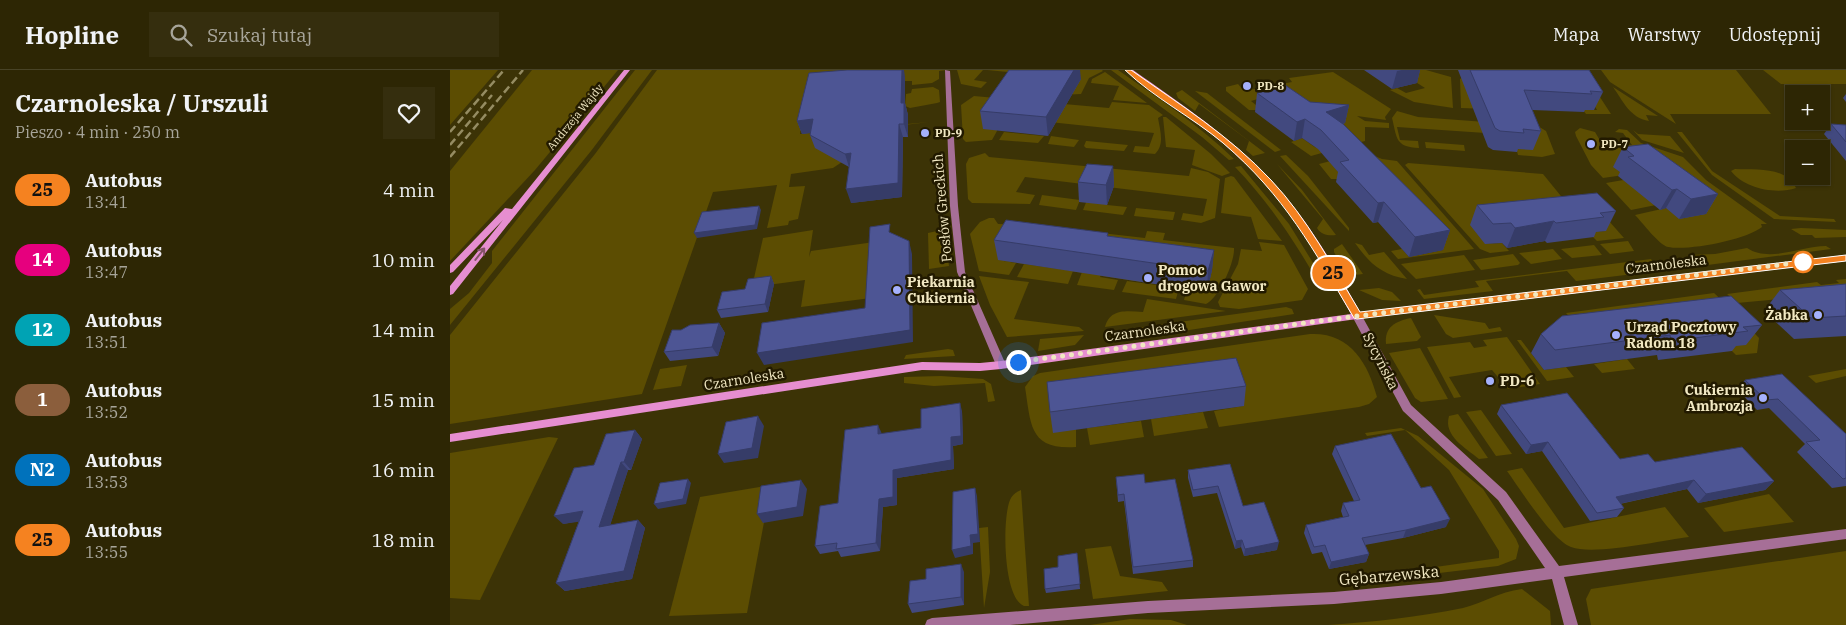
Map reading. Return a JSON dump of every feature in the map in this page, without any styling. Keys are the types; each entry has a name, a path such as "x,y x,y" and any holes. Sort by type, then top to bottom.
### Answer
{"street":[{"name":"Andrzeja Wajdy","path":"450,292 627,70"},
{"name":"Sycyńska","path":"1128,70 1225,141 1268,181 1291,208 1314,242 1357,316 1407,408 1502,496 1557,574 1571,625"},
{"name":"Posłów Greckich","path":"947,71 954,206 961,272 1001,365"},
{"name":"Andrzeja Wajdy","path":"450,270 540,178"},
{"name":"Czarnoleska","path":"450,438 914,367 1001,365 1357,316 1846,258"},
{"name":"Gębarzewska","path":"932,625 1148,607 1334,598 1441,588 1846,534"}],"shaded area":[{"path":"450,70 498,70 450,125"},
{"path":"532,70 618,70 535,170 450,261 450,171"},
{"path":"635,70 652,70 591,151 450,325 450,309 469,293 492,263 492,251"},
{"path":"657,70 947,70 939,71 939,79 932,83 912,85 912,81 905,81 905,77 803,118 800,134 929,122 896,126 833,168 791,174 789,187 805,186 798,219 789,221 788,225 767,228 777,185 713,192 642,394 450,424 450,335 595,154"},
{"path":"957,70 983,70 974,80 987,82 981,88 961,84"},
{"path":"987,70 1103,71 1089,78 1081,94 1061,95 1080,79"},
{"path":"1111,70 1118,70 1163,102 1207,135 1234,159 1229,160 1202,137"},
{"path":"1397,70 1426,70 1451,77 1453,108 1414,102 1390,90 1397,88 1406,93 1425,88"},
{"path":"1601,70 1736,70 1771,114 1670,114 1676,124 1610,82"},
{"path":"1763,70 1846,70 1846,84 1781,84"},
{"path":"1105,72 1147,103 1113,100 1119,86 1091,83 1092,79"},
{"path":"1333,72 1391,109 1385,117 1386,120 1357,116 1365,121 1389,123 1389,128 1365,127 1365,141 1311,156 1291,142 1302,138 1316,148 1271,95 1251,101 1262,110 1249,110 1226,91 1226,87 1238,84 1244,91 1292,82 1289,78"},
{"path":"1463,77 1596,91 1611,114 1586,114 1582,109 1597,110 1590,98 1488,109 1461,108 1460,79"},
{"path":"933,87 939,90 940,102 910,108 905,106 906,94 911,93 912,89"},
{"path":"1613,87 1658,116 1646,115 1649,121 1632,113"},
{"path":"1182,90 1265,153 1253,156 1246,150 1249,141 1199,104 1195,111 1178,98 1176,93"},
{"path":"1195,91 1207,93 1281,150 1275,152"},
{"path":"974,96 1109,108 1112,102 1149,105 1163,115 1158,118 1161,137 1160,146 1155,154 1133,152 1135,146 1149,147 1154,133 992,116 997,131 992,140 966,142 963,139 961,105"},
{"path":"1397,111 1418,117 1538,126 1546,131 1555,154 1542,157 1518,155 1516,148 1528,136 1397,127 1400,140 1418,141 1419,148 1405,146 1396,136 1392,118"},
{"path":"1163,117 1166,117 1211,154 1230,173 1222,176 1192,165 1195,150 1166,147"},
{"path":"1580,128 1595,132 1605,149 1618,149 1615,144 1632,145 1623,133 1615,132 1619,129 1627,130 1641,143 1683,157 1706,180 1767,224 1761,224 1762,227 1754,232 1730,240 1702,246 1668,247 1655,238 1635,215 1665,208 1624,175 1603,178 1591,165 1575,132"},
{"path":"1633,130 1638,134 1670,136 1684,153 1642,140"},
{"path":"1004,132 1044,136 1038,143 999,140"},
{"path":"1677,132 1682,132 1712,171 1780,216 1834,219 1836,222 1774,219 1712,175"},
{"path":"1051,136 1079,140 1074,147 1048,144"},
{"path":"1086,141 1128,145 1124,151 1086,148 1084,146"},
{"path":"1425,142 1464,145 1465,151 1426,148"},
{"path":"1365,152 1382,159 1397,161 1474,249 1398,259 1391,251 1402,249 1409,257 1443,250 1335,168 1344,179 1331,179 1319,164"},
{"path":"985,153 989,157 1189,176 1191,168 1208,172 1220,179 1215,218 1201,223 1181,220 1183,213 1203,216 1207,199 1025,177 1016,192 1035,195 1030,204 972,203 968,199 966,164 969,158"},
{"path":"1286,155 1308,176 1349,228 1349,231 1280,156"},
{"path":"1408,163 1543,174 1565,201 1593,203 1624,238 1597,241 1589,233 1605,231 1485,244 1502,243 1509,251 1490,253 1480,249 1405,165"},
{"path":"1277,164 1302,190 1336,235 1325,235 1317,228 1323,219"},
{"path":"1241,166 1289,224 1323,279 1317,280 1279,221 1235,167"},
{"path":"1735,169 1761,170 1777,173 1785,176 1785,185 1794,185 1796,188 1779,191 1752,186 1731,171"},
{"path":"1234,177 1282,241 1258,239 1251,217 1221,213 1225,178"},
{"path":"1629,179 1661,204 1631,210 1606,183"},
{"path":"1042,195 1080,200 1076,210 1039,205"},
{"path":"1087,200 1127,207 1123,215 1083,210"},
{"path":"1136,208 1175,212 1173,220 1171,220 1134,216"},
{"path":"994,218 998,224 1031,225 1145,238 1147,231 1165,233 1163,240 1234,248 1234,254 1221,287 1216,295 1206,304 1184,300 1187,289 1207,292 998,260 1016,263 1009,275 979,271 970,234 980,222"},
{"path":"1791,229 1846,230 1846,237 1815,238 1812,235 1801,235"},
{"path":"813,230 809,257 811,251 874,242 871,298 801,307 805,280 752,287 763,238"},
{"path":"944,231 949,266 929,269 928,233"},
{"path":"1628,241 1634,251 1610,254 1600,244"},
{"path":"1259,242 1284,245 1308,289 1302,300 1239,309 1220,307 1218,302 1238,264 1241,249 1262,251"},
{"path":"1355,243 1362,245 1369,255 1384,252 1407,279 1390,274 1377,267"},
{"path":"1342,244 1363,274 1347,276 1334,252 1334,249"},
{"path":"1594,245 1602,255 1572,258 1561,249"},
{"path":"1826,246 1831,249 1700,266 1689,255 1715,254 1747,248 1765,254 1775,254"},
{"path":"1553,249 1562,259 1531,264 1519,253"},
{"path":"1513,254 1520,263 1518,265 1481,270 1473,260"},
{"path":"1464,255 1475,270 1416,279 1401,264"},
{"path":"1651,259 1655,266 1650,272 1576,281 1567,271 1486,281 1493,291 1424,299 1417,290 1420,289 1424,295 1479,287 1475,281"},
{"path":"1024,264 1073,271 1068,284 1017,277"},
{"path":"1082,272 1118,280 1114,290 1077,285"},
{"path":"979,276 1029,282 1014,319 1079,327 1084,331 1007,337 990,305"},
{"path":"1846,279 1846,293 1737,303 1727,294 1817,282 1821,285 1839,283 1836,280"},
{"path":"1127,281 1179,288 1176,299 1122,292"},
{"path":"1379,288 1392,292 1401,301 1382,300 1359,290"},
{"path":"1714,293 1727,305 1574,322 1566,313"},
{"path":"1147,299 1226,311 1105,327 1111,317 1120,312 1143,312"},
{"path":"1286,307 1292,309 1294,314 1131,339 1112,337 1107,332"},
{"path":"1736,314 1759,338 1757,353 1736,355 1728,347"},
{"path":"1434,315 1485,323 1489,329 1500,327 1502,331 1453,338 1446,334"},
{"path":"1411,318 1421,337 1417,341 1386,344 1389,329 1400,321"},
{"path":"1310,334 1336,338 1355,352 1368,373 1377,397 1369,404 1359,407 1219,427 1214,411 1243,406 1076,429 1076,447 1061,447 1049,444 1035,432 1031,423 1025,387 1033,376 1040,373"},
{"path":"1084,335 1075,345 1038,351 1040,339"},
{"path":"1507,337 1540,384 1508,389 1492,370 1449,377 1461,397 1454,398 1427,347 1470,342 1474,348 1487,346 1483,340"},
{"path":"1517,340 1521,340 1544,370 1566,367 1574,377 1547,381"},
{"path":"1420,348 1448,399 1421,402 1415,398 1389,353"},
{"path":"948,349 953,350 955,356 904,359 906,355"},
{"path":"1627,359 1635,369 1602,373 1594,364"},
{"path":"687,365 681,386 653,390 660,369"},
{"path":"1846,369 1846,376 1816,383 1808,376"},
{"path":"941,376 983,379 991,384 995,401 988,402 985,383 934,386 904,383 904,377"},
{"path":"1481,410 1512,454 1496,456 1466,412"},
{"path":"1203,412 1208,428 1154,436 1151,419"},
{"path":"1458,414 1488,458 1479,459 1462,446 1452,435 1449,430 1449,416"},
{"path":"1141,421 1144,437 1090,445 1087,428"},
{"path":"1401,428 1418,436 1483,489 1516,539 1519,546 1516,559 1498,566 1389,579 1407,571 1499,558 1499,551 1449,470 1405,430 1367,436 1365,433"},
{"path":"549,437 558,438 480,600 450,598 450,453"},
{"path":"1522,468 1564,528 1665,507 1689,537 1612,549 1595,550 1571,547 1555,535 1546,525 1507,471"},
{"path":"771,485 747,613 669,616 700,497"},
{"path":"1021,490 1029,606 1024,606 1017,600 1008,574 1006,557 1007,510 1012,497"},
{"path":"1769,494 1794,522 1724,532 1704,508"},
{"path":"988,527 990,572 984,608 979,528"},
{"path":"1111,546 1120,576 1162,582 1168,591 1093,599 1085,549"},
{"path":"1846,551 1846,625 1591,625 1586,599 1591,589"},
{"path":"1522,589 1550,611 1551,625 1328,625 1396,619 1463,608"},
{"path":"1130,619 1171,620 1187,625 1090,625"}],"building":[{"path":"847,70 902,70 901,103 904,103 904,124 899,124 898,183 846,189 851,153 845,154 810,135 813,119 797,121 809,73"},
{"path":"1009,70 1074,70 1046,117 980,111"},
{"path":"1470,70 1589,70 1603,92 1590,91 1592,94 1524,90 1541,131 1523,129 1524,133 1500,131 1495,128"},
{"path":"1285,85 1310,102 1349,105 1326,112 1343,124 1450,230 1415,237 1384,202 1378,203 1340,162 1349,160 1321,130 1305,119 1297,122 1257,93"},
{"path":"1831,124 1846,125 1846,142"},
{"path":"1648,144 1718,194 1691,199 1677,189 1672,190 1628,157 1634,156 1623,147"},
{"path":"1087,164 1113,166 1106,185 1078,182"},
{"path":"1597,193 1616,211 1600,213 1604,217 1556,223 1554,221 1515,228 1511,223 1493,224 1477,205"},
{"path":"759,206 755,225 694,233 702,212"},
{"path":"1006,220 1108,233 1107,236 1214,250 1208,271 994,240"},
{"path":"890,224 889,232 909,241 910,330 757,353 762,323 865,308 870,227"},
{"path":"771,276 765,304 717,310 722,292 745,289 748,279"},
{"path":"1846,284 1846,316 1811,318 1780,290"},
{"path":"1731,296 1762,325 1743,327 1748,331 1671,341 1670,335 1555,350 1541,334 1562,316"},
{"path":"719,323 712,347 664,352 672,330 681,330 690,325"},
{"path":"1236,358 1246,386 1050,412 1047,382"},
{"path":"1782,374 1846,434 1846,478 1843,479 1806,442 1820,440 1778,399 1766,400 1745,380"},
{"path":"1567,393 1620,459 1648,454 1655,462 1742,447 1774,481 1706,494 1694,480 1616,497 1624,508 1597,513 1548,442 1531,445 1501,405"},
{"path":"960,403 961,436 951,437 951,460 893,470 893,497 879,499 876,543 836,549 837,543 815,546 820,506 838,503 845,430 878,425 878,434 921,428 921,409"},
{"path":"758,416 752,448 718,454 726,422"},
{"path":"635,430 624,462 621,462 599,527 638,520 624,571 556,583 583,511 554,516 574,468 594,465 606,434"},
{"path":"1391,434 1421,488 1431,486 1450,519 1362,538 1369,554 1331,562 1325,545 1314,547 1306,525 1349,516 1343,503 1360,500 1335,446"},
{"path":"1230,464 1243,506 1264,502 1279,542 1245,549 1242,540 1236,541 1218,486 1193,490 1188,470"},
{"path":"1144,474 1145,483 1175,479 1193,560 1133,567 1124,494 1118,495 1116,477"},
{"path":"688,479 683,499 654,504 660,483"},
{"path":"801,480 797,507 757,514 761,486"},
{"path":"975,488 978,534 970,535 971,546 952,550 953,492"},
{"path":"1077,553 1080,584 1045,589 1044,569 1058,567 1058,556"},
{"path":"961,564 961,597 908,604 910,581 926,579 926,569"}],"railway":[{"path":"450,132 504,70"},
{"path":"450,157 523,70"},
{"path":"450,145 492,95"}],"bus line":[{"name":"25","path":"1128,70 1225,141 1268,181 1291,208 1314,242 1357,316 1576,288 1846,258"}],"place":[{"name":"PD-8","path":"1247,86"},
{"name":"PD-9","path":"925,133"},
{"name":"PD-7","path":"1591,144"},
{"name":"Pomoc drogowa Gawor","path":"1148,278"},
{"name":"Piekarnia Cukiernia","path":"897,290"},
{"name":"Żabka","path":"1818,315"},
{"name":"Urząd Pocztowy Radom 18","path":"1616,335"},
{"name":"PD-6","path":"1490,381"},
{"name":"Cukiernia Ambrozja","path":"1763,398"}],"route":[{"path":"1018,362 1403,310 1803,262"}]}
